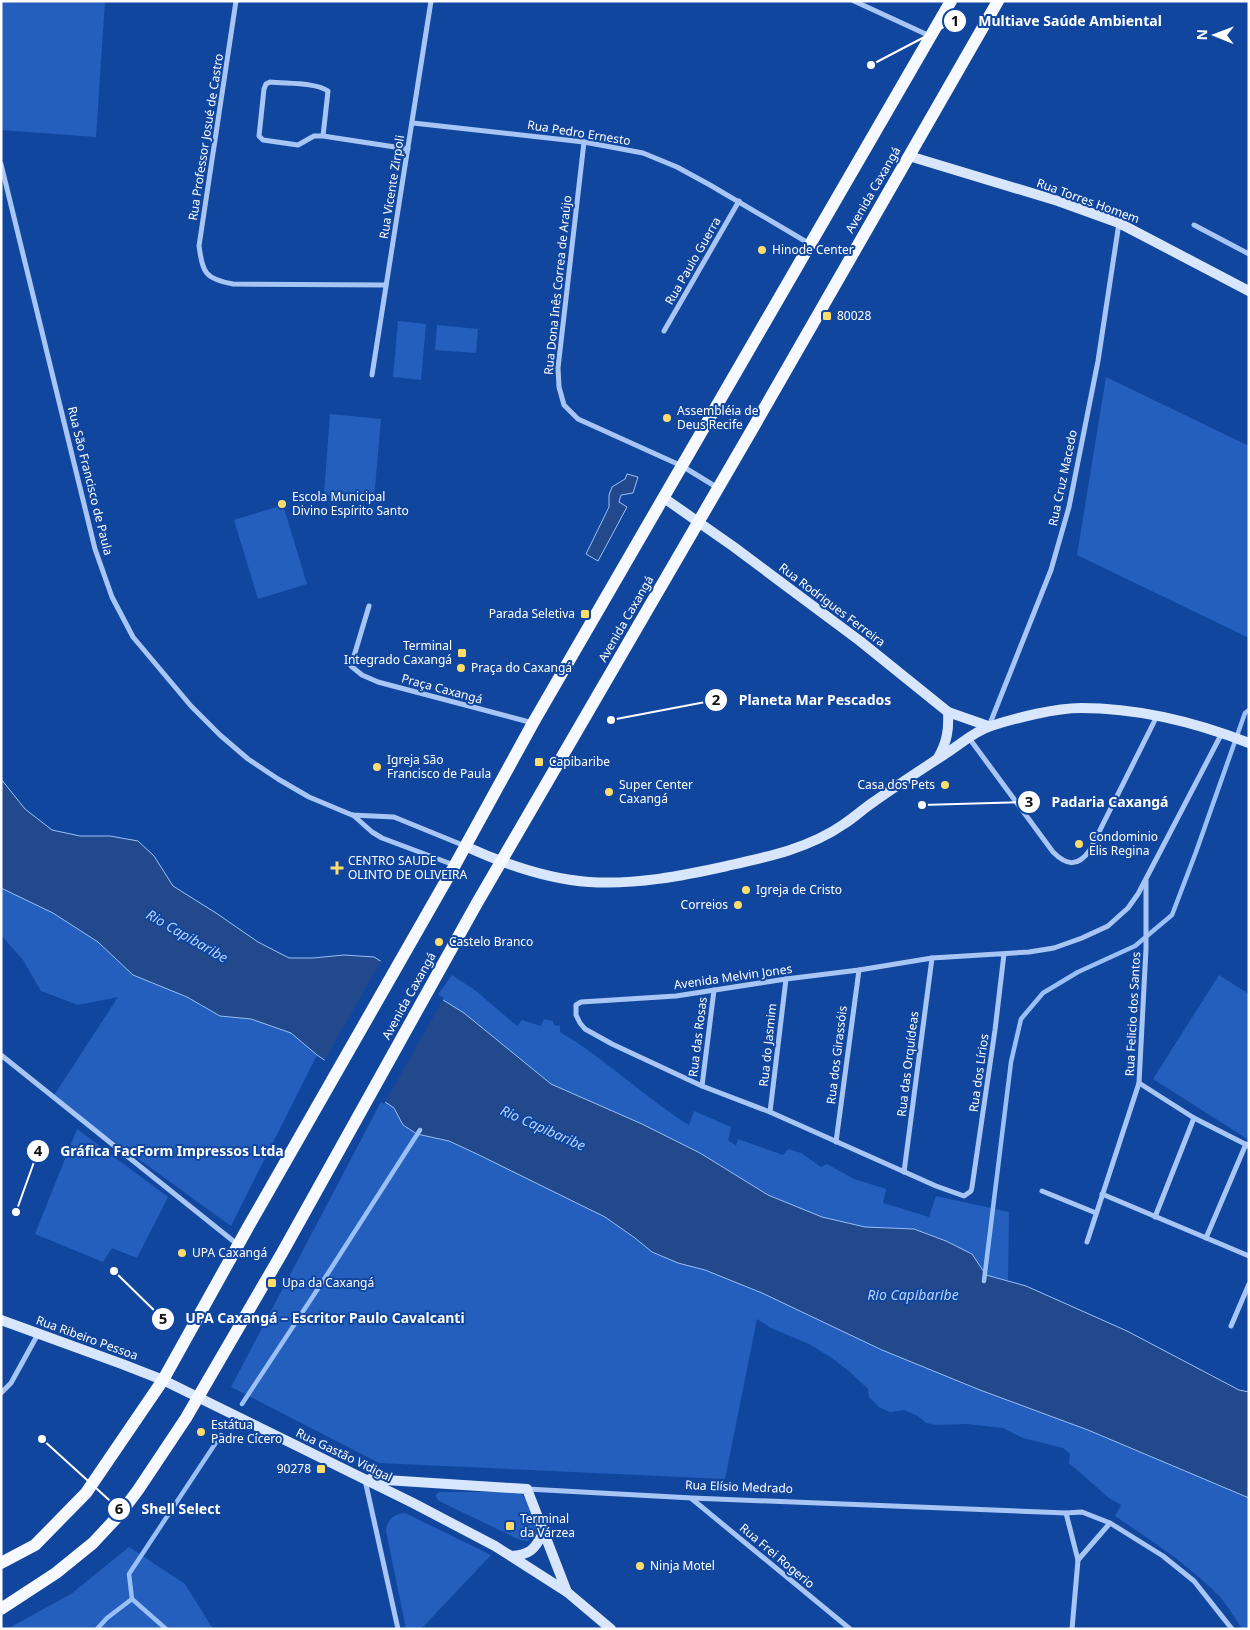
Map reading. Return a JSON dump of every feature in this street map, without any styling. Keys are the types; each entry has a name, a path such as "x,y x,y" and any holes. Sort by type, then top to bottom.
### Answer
{"main road":[{"name":"Avenida Caxangá","path":"1,1563 35,1545 86,1494 163,1380 455,865 533,723 951,1"},
{"name":"Avenida Caxangá","path":"1,1609 66,1566 93,1543 107,1529 138,1490 162,1456 282,1253 501,861 998,1"}],"street":[{"name":"Rua Professor Josué de Castro","path":"236,1 199,246 206,274 218,282 233,284 386,285"},
{"name":"Rua Vicente Zirpoli","path":"372,375 431,1"},
{"path":"854,1 930,36"},
{"path":"323,136 328,91 324,88 309,85 270,82 266,84 259,136 262,140 298,145 314,136 323,136 408,149"},
{"name":"Rua Pedro Ernesto","path":"412,123 584,142 643,153 677,167 739,201 810,244"},
{"name":"Rua Dona Inês Correa de Araújo","path":"584,142 558,368 559,387 564,405 578,419 682,466 718,488"},
{"name":"Rua Torres Homem","path":"909,156 1058,201 1119,223 1249,290"},
{"name":"Rua São Francisco de Paula","path":"1,164 95,550 112,597 133,637 191,706 248,759 309,797 352,815 382,838 455,865"},
{"name":"Rua Paulo Guerra","path":"664,331 739,201"},
{"name":"Rua Cruz Macedo","path":"988,726 1051,570 1069,507 1098,361 1119,223"},
{"path":"1194,225 1249,254"},
{"name":"Rua Rodrigues Ferreira","path":"664,498 860,641 948,712 988,726"},
{"name":"Praça Caxangá","path":"369,606 352,666 362,675 378,682 533,723"},
{"path":"465,846 501,861 563,879 598,882 661,879 767,857 804,845 842,825 968,737 988,726 1039,714 1080,708 1123,710 1158,715 1247,742"},
{"path":"938,759 948,737 948,712"},
{"path":"968,737 1053,852 1061,860 1069,863 1085,858 1090,850 1158,715"},
{"name":"Avenida Melvin Jones","path":"968,1194 959,1196 770,1112 702,1086 612,1044 585,1029 576,1014 577,1003 639,999 714,990 932,958 1030,952 1054,948 1082,938 1108,926 1128,908 1146,880 1225,734"},
{"name":"Rua São Francisco de Paula","path":"352,815 394,817 465,846"},
{"name":"Rua Felicio dos Santos","path":"1146,880 1146,949 1139,1083 1194,1118 1247,1145 1206,1238"},
{"name":"Rua dos Lírios","path":"968,1194 972,1187 1004,954"},
{"name":"Rua das Orquídeas","path":"904,1172 932,958"},
{"name":"Rua dos Girassóis","path":"836,1142 858,970"},
{"name":"Rua do Jasmim","path":"770,1112 786,979"},
{"name":"Rua das Rosas","path":"702,1086 714,990"},
{"path":"1,1055 238,1245"},
{"path":"1087,1242 1139,1083"},
{"path":"1155,1217 1194,1118"},
{"path":"1042,1191 1096,1213"},
{"path":"1102,1194 1249,1256"},
{"path":"1231,1326 1249,1284"},
{"name":"Rua Ribeiro Pessoa","path":"1,1320 163,1380"},
{"path":"1,1394 16,1376 38,1334"},
{"name":"Rua Gastão Vidigal","path":"163,1380 364,1479 511,1556 567,1592 611,1629"},
{"path":"364,1479 398,1629"},
{"name":"Rua Elísio Medrado","path":"364,1479 692,1498 1066,1513 1082,1512 1110,1523 1163,1556 1194,1582 1232,1629"},
{"path":"527,1489 567,1592"},
{"name":"Rua Frei Rogerio","path":"692,1498 850,1629"},
{"path":"1066,1513 1078,1560 1072,1629"},
{"path":"1078,1560 1110,1523"},
{"path":"511,1556 530,1551 543,1533"}],"shaded area":[{"path":"1,1 105,1 96,137 1,130"},
{"path":"398,321 426,324 421,380 393,377"},
{"path":"437,325 478,329 476,353 435,350"},
{"path":"1106,377 1249,446 1249,638 1077,555"},
{"path":"330,414 381,419 374,499 324,495"},
{"path":"283,505 307,584 258,599 234,520"},
{"path":"1,888 53,913 98,942 133,975 187,997 220,1016 251,1019 291,1033 317,1055 231,1226 53,1097 118,997 78,1005 41,991 23,960 1,935"},
{"path":"452,975 476,991 517,1026 522,1020 541,1026 544,1019 553,1021 554,1025 560,1026 560,1032 689,1125 694,1111 731,1127 728,1140 736,1146 738,1139 783,1155 788,1149 801,1153 821,1167 827,1164 854,1179 886,1189 883,1203 929,1217 936,1196 1009,1212 1008,1281 986,1275 972,1254 946,1241 914,1229 865,1227 822,1217 768,1195 700,1153 642,1124 551,1084 464,1013 437,996"},
{"path":"1219,975 1249,994 1249,1140 1153,1079"},
{"path":"382,1100 394,1108 403,1125 417,1134 449,1141 605,1217 652,1252 678,1263 705,1270 762,1293 882,1350 980,1390 1088,1430 1249,1498 1249,1629 1242,1629 1220,1597 1196,1574 1115,1516 1121,1505 1109,1498 1069,1463 1070,1454 1063,1448 1023,1438 1003,1428 966,1424 937,1425 926,1423 918,1416 904,1410 890,1412 879,1407 869,1397 868,1389 832,1358 809,1344 771,1328 757,1319 725,1479 379,1463 231,1387"},
{"path":"77,1129 168,1197 137,1258 112,1248 103,1262 35,1234"},
{"path":"440,1492 518,1492 532,1511 536,1525 536,1535 527,1541 520,1540 439,1501 436,1494"},
{"path":"405,1513 491,1555 421,1629 406,1629 386,1531 391,1518"},
{"path":"129,1547 185,1584 213,1629 7,1629 71,1594"}],"water":[{"path":"627,474 638,477 633,493 621,495 619,502 627,507 598,561 586,554 609,507 609,495 612,487 625,479"},
{"name":"Rio Capibaribe","path":"1,779 25,809 52,830 80,836 110,836 138,841 154,856 173,886 258,942 289,958 344,955 374,957 464,1013 551,1084 642,1124 700,1153 768,1195 822,1217 865,1227 914,1229 946,1241 972,1254 986,1275 1026,1286 1127,1331 1239,1390 1249,1392 1249,1498 1088,1430 980,1390 882,1350 762,1293 705,1270 678,1263 652,1252 605,1217 449,1141 417,1134 403,1125 394,1108 317,1055 291,1033 251,1019 220,1016 187,997 133,975 98,942 53,913 1,888"}],"pier":[{"path":"382,959 444,998 384,1104 323,1063"}],"waterway":[{"path":"984,1281 1011,1062 1021,1019 1043,993 1078,972 1135,946 1172,915 1245,713 1249,710"},
{"path":"242,1404 420,1130"},
{"path":"166,1629 132,1599 129,1574 221,1435"},
{"path":"97,1629 107,1618 132,1599"}],"place":[{"name":"Multiave Saúde Ambiental","path":"871,65"},
{"name":"Hinode Center","path":"762,250"},
{"name":"80028","path":"827,316"},
{"name":"Assembléia de Deus Recife","path":"667,418"},
{"name":"Escola Municipal Divino Espírito Santo","path":"282,504"},
{"name":"Parada Seletiva","path":"585,614"},
{"name":"Terminal Integrado Caxangá","path":"462,653"},
{"name":"Praça do Caxangá","path":"461,668"},
{"name":"Planeta Mar Pescados","path":"611,720"},
{"name":"Capibaribe","path":"539,762"},
{"name":"Igreja São Francisco de Paula","path":"377,767"},
{"name":"Casa dos Pets","path":"945,785"},
{"name":"Super Center Caxangá","path":"609,792"},
{"name":"Padaria Caxangá","path":"922,805"},
{"name":"Condominio Elis Regina","path":"1079,844"},
{"name":"CENTRO SAUDE OLINTO DE OLIVEIRA","path":"337,868"},
{"name":"Igreja de Cristo","path":"746,890"},
{"name":"Correios","path":"738,905"},
{"name":"Castelo Branco","path":"439,942"},
{"name":"Gráfica FacForm Impressos Ltda","path":"16,1212"},
{"name":"UPA Caxangá","path":"182,1253"},
{"name":"UPA Caxangá – Escritor Paulo Cavalcanti","path":"114,1271"},
{"name":"Upa da Caxangá","path":"272,1283"},
{"name":"Estátua Padre Cícero","path":"201,1432"},
{"name":"Shell Select","path":"42,1439"},
{"name":"90278","path":"321,1469"},
{"name":"Terminal da Várzea","path":"510,1526"},
{"name":"Ninja Motel","path":"640,1566"}]}
